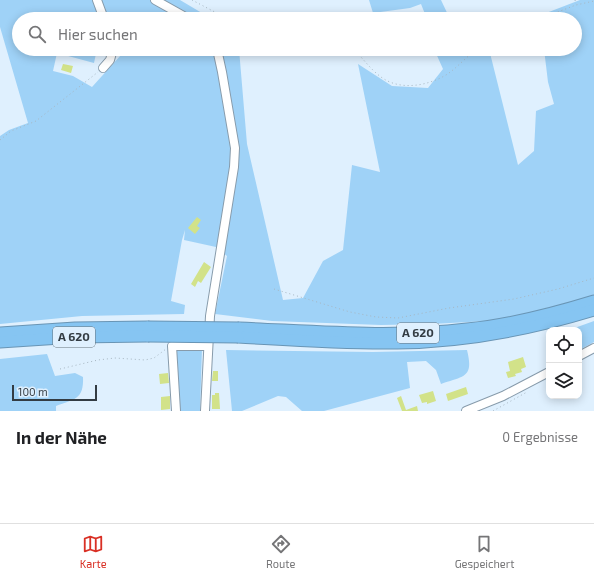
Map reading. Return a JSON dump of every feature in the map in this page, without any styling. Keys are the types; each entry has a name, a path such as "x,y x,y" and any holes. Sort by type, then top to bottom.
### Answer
{"highway":[{"name":"A 620","path":"0,333 75,328 238,333 393,333 445,331 512,323 557,313 594,301"},
{"name":"A 620","path":"238,333 396,343 449,340 516,331 594,310"},
{"name":"A 620","path":"0,342 148,331"}],"street":[{"path":"97,0 101,12"},
{"path":"155,0 176,12"},
{"path":"103,68 110,60 111,56"},
{"path":"205,411 210,316 234,167 235,148 219,56"},
{"path":"176,411 172,346 208,346"},
{"path":"582,354 594,348"},
{"path":"466,411 503,396 546,374"}],"path":[{"path":"192,0 215,12"},
{"path":"575,0 576,5"},
{"path":"558,12 576,5 594,1"},
{"path":"360,56 383,78 401,86 412,86 422,84 446,74 468,56"},
{"path":"0,140 11,131 36,121 103,68"},
{"path":"274,289 350,312 376,317 398,318 449,308 514,299 558,289 594,278"},
{"path":"60,368 115,358 144,360 154,358 172,346"},
{"path":"493,411 527,392 523,385"}],"shaded area":[{"path":"0,0 180,0 200,12 12,12 12,56 56,56 53,71 73,76 92,87 120,56 240,56 247,144 283,300 303,298 323,261 343,250 352,165 380,172 358,64 392,86 428,88 443,69 437,56 491,56 518,165 534,151 536,111 554,104 548,82 545,56 582,56 582,12 549,12 580,0 594,0 594,296 540,313 487,321 432,324 381,325 272,321 215,314 227,256 216,247 184,240 185,230 171,301 185,305 184,314 82,316 0,324 0,136 9,130 28,123 0,27"},
{"path":"369,0 441,0 447,12 424,12 421,4 410,8 373,12"},
{"path":"68,56 96,56 94,63"},
{"path":"594,321 594,342 582,348 582,327 577,327"},
{"path":"202,348 200,411 180,411 176,351"},
{"path":"226,350 373,352 467,350 469,366 468,371 461,377 441,384 436,370 426,361 407,362 410,388 324,411 302,411 286,397 278,396 242,411 232,411"},
{"path":"47,354 55,376 75,373 83,377 82,390 77,398 56,406 56,411 0,411 0,359"}],"building":[{"path":"63,64 73,66 71,73 61,70"},
{"path":"197,217 201,220 197,226 200,228 195,234 188,228"},
{"path":"204,262 211,267 201,283 198,281 195,287 191,284"},
{"path":"523,357 526,367 521,369 522,372 515,374 516,376 508,378 506,372 510,371 508,362"},
{"path":"213,371 218,371 218,381 212,381"},
{"path":"168,373 169,383 160,384 159,374"},
{"path":"466,387 468,394 448,401 446,394"},
{"path":"433,391 436,401 427,404 427,402 422,403 419,395"},
{"path":"215,393 219,393 220,409 212,409 212,395 215,395"},
{"path":"170,396 170,409 161,410 161,397"},
{"path":"401,396 406,410 417,406 418,411 402,411 397,398"}]}
